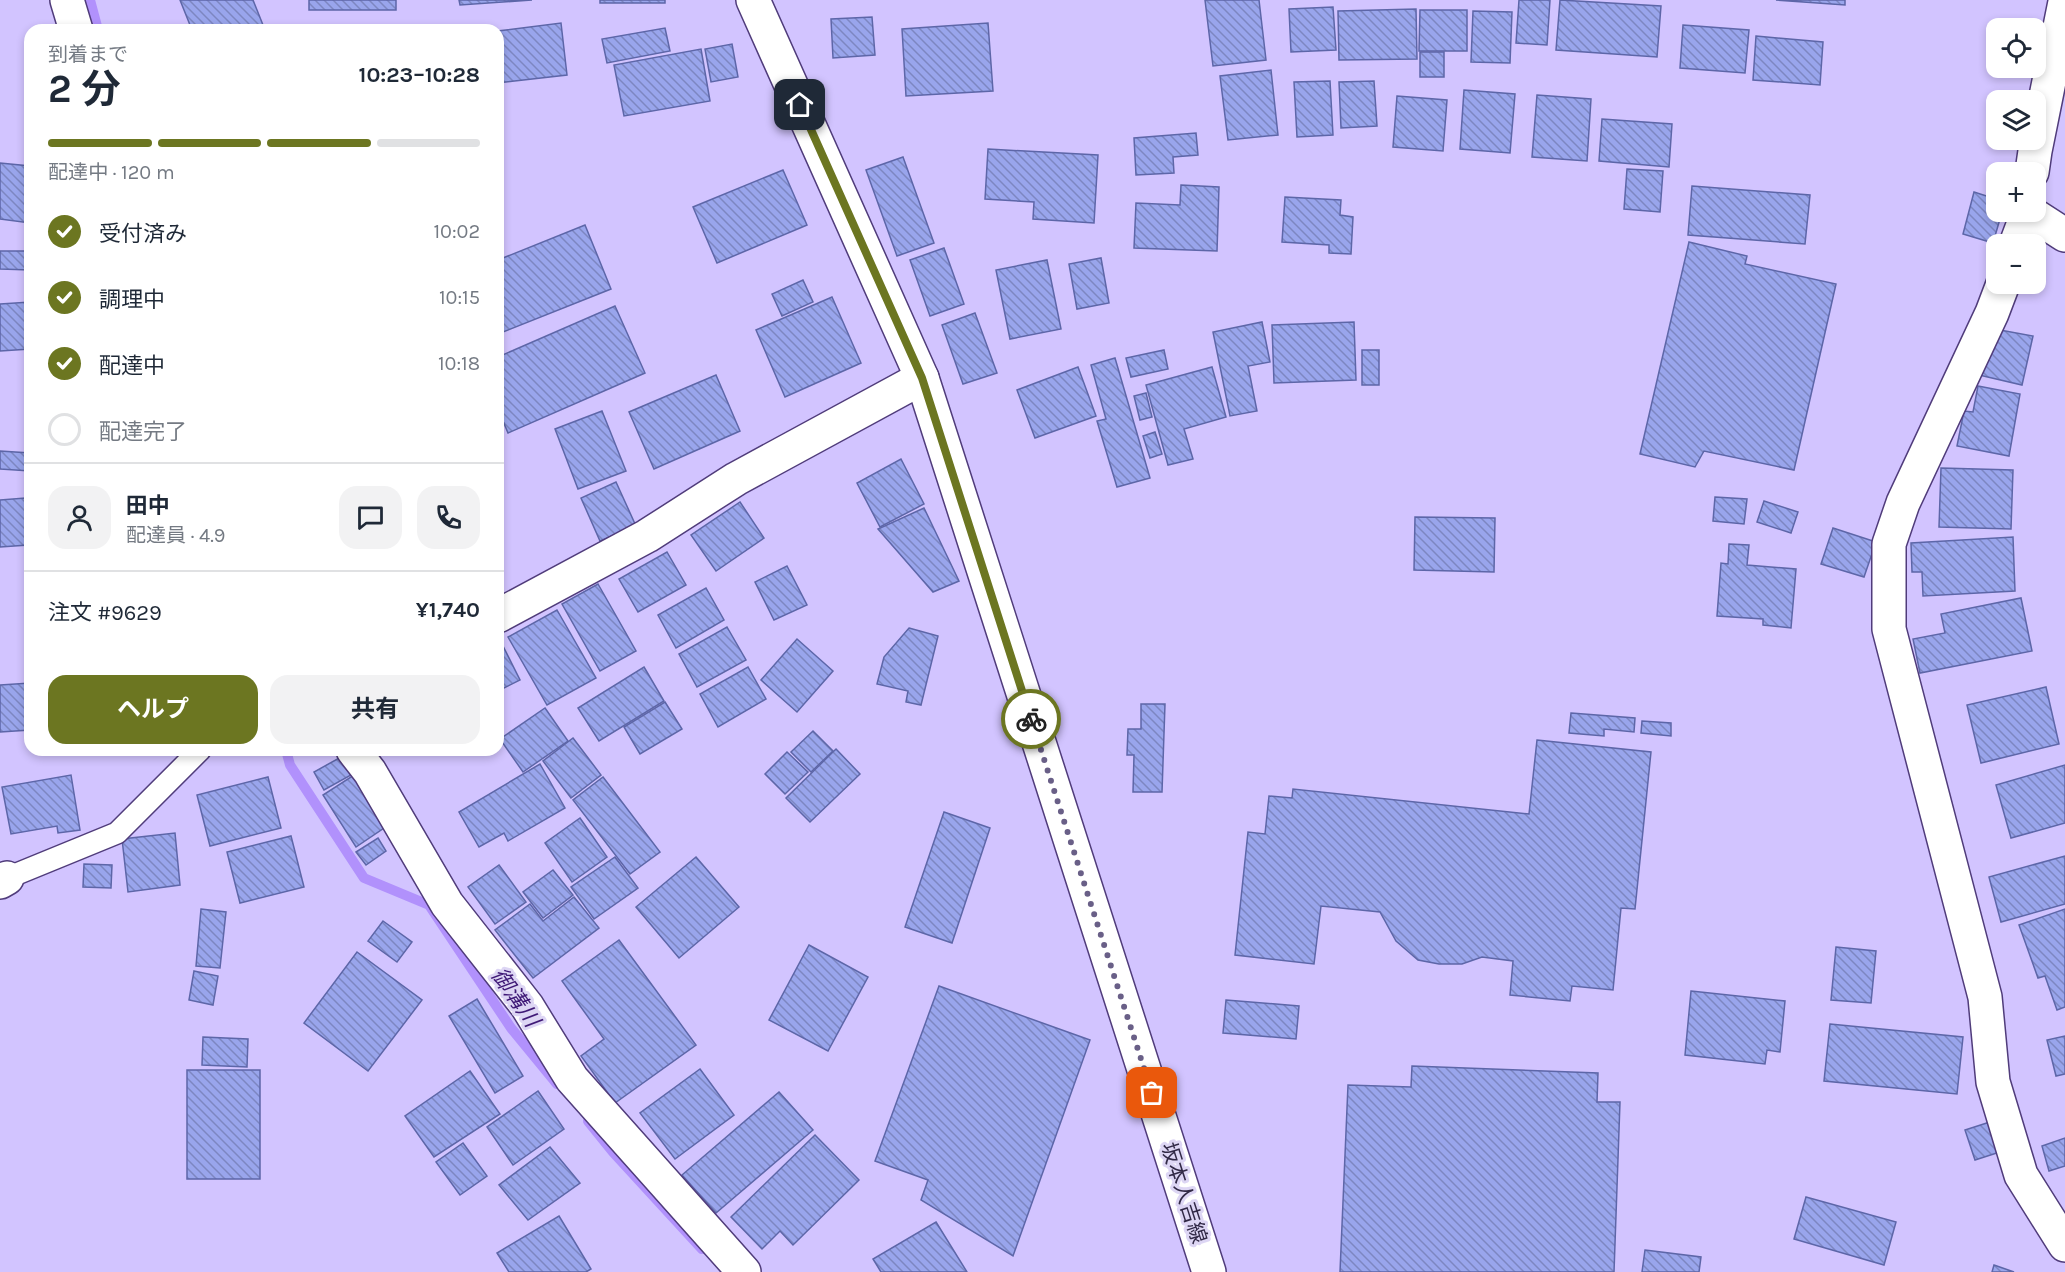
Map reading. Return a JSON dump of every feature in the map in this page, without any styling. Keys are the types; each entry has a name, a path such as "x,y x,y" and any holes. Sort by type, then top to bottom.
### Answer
{"street":[{"path":"67,0 74,24"},
{"name":"坂本人吉線","path":"753,0 922,378 1209,1272"},
{"path":"2033,162 2065,2"},
{"path":"2045,222 2065,235"},
{"path":"1999,294 1899,513 1889,544 1889,630 1985,997 1993,1082 2021,1175 2065,1245"},
{"path":"504,613 647,537 736,479 922,378"},
{"path":"358,756 447,904 527,1006 572,1079 744,1272"}],"lane":[{"path":"3,880 117,833 194,756"}],"building":[{"path":"180,0 253,0 263,24 190,24"},
{"path":"309,0 396,0 396,10 309,10"},
{"path":"459,0 532,0 460,5"},
{"path":"600,0 665,0 665,3 600,3"},
{"path":"1205,0 1259,0 1266,60 1213,66"},
{"path":"1519,0 1550,0 1547,45 1516,43"},
{"path":"1560,0 1661,6 1657,57 1556,50"},
{"path":"1776,0 1845,0 1845,5"},
{"path":"1333,7 1336,50 1291,52 1289,9"},
{"path":"1416,9 1417,59 1339,60 1338,11"},
{"path":"1420,10 1467,10 1467,51 1419,51"},
{"path":"1473,11 1512,12 1510,63 1471,62"},
{"path":"872,17 875,55 833,58 831,19"},
{"path":"561,23 567,75 504,82 504,30"},
{"path":"988,23 993,91 906,96 902,29"},
{"path":"1683,25 1749,30 1745,73 1680,68"},
{"path":"665,28 670,51 607,63 602,39"},
{"path":"1756,36 1823,42 1820,85 1753,80"},
{"path":"732,44 738,77 711,82 705,49"},
{"path":"701,49 710,101 624,116 614,65"},
{"path":"1420,52 1444,52 1444,77 1420,77"},
{"path":"1271,70 1278,135 1228,140 1220,76"},
{"path":"1330,81 1333,135 1297,137 1294,82"},
{"path":"1374,81 1377,126 1341,128 1339,82"},
{"path":"1464,90 1515,94 1510,153 1460,149"},
{"path":"1537,95 1591,99 1587,161 1532,157"},
{"path":"1397,96 1447,100 1443,151 1393,147"},
{"path":"1602,119 1672,124 1669,167 1599,161"},
{"path":"1196,133 1198,155 1173,157 1174,173 1136,175 1134,138"},
{"path":"988,149 1098,155 1094,223 1033,219 1034,202 985,199"},
{"path":"903,157 934,243 897,256 866,170"},
{"path":"0,163 24,165 24,222 0,219"},
{"path":"1627,169 1663,171 1660,212 1624,209"},
{"path":"783,170 807,225 717,263 693,207"},
{"path":"1181,185 1219,187 1217,251 1134,248 1136,203 1180,205"},
{"path":"1692,186 1810,195 1805,244 1688,235"},
{"path":"1974,192 1986,196 1986,222 1999,222 1996,234 1986,234 1986,241 1963,234"},
{"path":"1285,197 1341,200 1340,215 1353,217 1351,254 1329,253 1329,245 1282,242"},
{"path":"585,225 611,289 504,332 504,258"},
{"path":"1689,242 1747,256 1745,264 1836,284 1794,470 1704,451 1695,467 1640,454"},
{"path":"944,248 964,304 930,316 910,260"},
{"path":"0,251 24,251 24,270 0,269"},
{"path":"1101,258 1109,303 1077,309 1069,264"},
{"path":"1047,260 1061,329 1010,339 996,270"},
{"path":"803,280 813,302 782,316 772,294"},
{"path":"832,297 861,363 785,397 756,330"},
{"path":"24,302 24,349 0,351 0,304"},
{"path":"615,306 645,373 508,433 504,423 504,354"},
{"path":"975,313 997,373 963,384 942,325"},
{"path":"1262,322 1270,362 1248,366 1257,411 1230,416 1213,332"},
{"path":"1354,322 1356,380 1274,383 1272,325"},
{"path":"2000,330 2033,336 2022,385 1979,375"},
{"path":"1164,350 1168,369 1131,377 1126,358"},
{"path":"1362,350 1379,350 1379,385 1362,385"},
{"path":"1115,358 1150,478 1117,487 1097,421 1106,419 1091,365"},
{"path":"1078,367 1096,416 1035,438 1017,390"},
{"path":"1212,367 1226,417 1184,429 1193,459 1168,465 1146,385"},
{"path":"716,375 740,431 654,469 629,412"},
{"path":"1978,386 2020,394 2009,456 1957,446 1964,411 1973,412"},
{"path":"1146,393 1152,417 1140,420 1134,396"},
{"path":"602,411 626,471 578,489 555,429"},
{"path":"1155,432 1162,454 1150,458 1143,436"},
{"path":"0,451 24,453 24,471 0,469"},
{"path":"901,459 924,504 880,527 857,483"},
{"path":"1941,468 2013,470 2011,529 1939,527"},
{"path":"616,482 636,526 600,541 581,498"},
{"path":"1715,497 1747,499 1744,524 1713,521"},
{"path":"24,498 24,545 0,547 0,500"},
{"path":"1764,501 1798,512 1791,533 1757,522"},
{"path":"740,502 764,538 716,571 691,535"},
{"path":"924,508 959,581 933,592 878,529"},
{"path":"1415,517 1495,518 1494,572 1414,570"},
{"path":"1833,528 1876,542 1864,577 1821,564"},
{"path":"2013,537 2015,591 1923,596 1922,572 1912,572 1911,543"},
{"path":"1729,544 1749,545 1747,565 1796,569 1791,628 1763,625 1763,619 1717,616 1721,563 1728,564"},
{"path":"667,552 686,585 638,612 619,579"},
{"path":"787,566 807,605 774,620 755,582"},
{"path":"598,584 636,651 600,671 562,604"},
{"path":"706,588 724,620 676,648 658,615"},
{"path":"2021,598 2032,651 1920,673 1913,639 1945,633 1941,614"},
{"path":"557,610 596,678 547,705 508,637"},
{"path":"727,627 746,660 697,687 679,654"},
{"path":"909,628 938,636 921,705 906,702 908,691 877,684 884,657"},
{"path":"797,639 833,671 797,712 761,680"},
{"path":"504,648 520,680 504,688"},
{"path":"644,667 664,701 599,741 578,708"},
{"path":"748,667 766,699 718,727 700,694"},
{"path":"24,683 24,730 0,732 0,685"},
{"path":"2046,687 2059,744 1981,763 1967,705"},
{"path":"665,702 682,729 640,754 624,727"},
{"path":"1141,704 1165,704 1162,792 1133,792 1134,755 1127,755 1128,729 1141,729"},
{"path":"545,708 568,741 523,772 504,745 504,736"},
{"path":"1571,713 1635,718 1634,732 1604,729 1604,736 1569,733"},
{"path":"1642,721 1671,723 1671,736 1641,733"},
{"path":"813,731 833,751 811,772 791,752"},
{"path":"573,738 601,775 571,798 543,761"},
{"path":"1537,740 1651,752 1635,909 1621,908 1613,990 1572,986 1570,1001 1510,995 1513,961 1482,957 1462,964 1439,964 1418,960 1396,941 1380,912 1321,906 1314,964 1235,955 1248,832 1265,834 1269,796 1292,798 1293,789 1529,814"},
{"path":"836,749 860,774 810,822 786,798"},
{"path":"787,752 808,772 785,794 765,774"},
{"path":"341,757 351,775 324,790 314,772"},
{"path":"540,764 565,808 508,841 504,833 479,847 459,812"},
{"path":"2065,765 2065,823 2011,838 1996,785"},
{"path":"71,775 80,830 58,833 57,826 11,834 2,787"},
{"path":"354,775 387,826 356,847 323,795"},
{"path":"268,777 281,828 210,846 197,795"},
{"path":"603,777 660,852 630,874 573,800"},
{"path":"944,812 990,828 952,943 905,927"},
{"path":"580,818 607,857 572,882 545,843"},
{"path":"175,833 180,885 128,892 122,839"},
{"path":"291,836 304,887 240,903 227,852"},
{"path":"378,838 386,851 366,865 356,852"},
{"path":"2065,856 2065,904 2001,922 1989,877"},
{"path":"615,857 638,888 594,919 571,887"},
{"path":"696,857 739,907 679,958 636,907"},
{"path":"84,864 112,865 111,888 83,887"},
{"path":"499,865 526,902 495,924 468,887"},
{"path":"553,870 573,895 543,918 523,892"},
{"path":"574,897 599,928 533,978 495,930 530,904 543,921"},
{"path":"201,909 226,912 220,968 196,966"},
{"path":"2065,909 2065,1007 2057,1010 2045,976 2038,978 2019,925"},
{"path":"383,921 412,942 397,962 368,941"},
{"path":"619,940 696,1045 615,1103 581,1056 604,1039 562,981"},
{"path":"809,945 868,977 828,1051 769,1020"},
{"path":"1836,947 1876,951 1871,1003 1831,1000"},
{"path":"357,952 422,1000 368,1071 304,1023"},
{"path":"194,971 218,976 213,1005 189,1000"},
{"path":"939,986 1090,1040 1013,1256 921,1200 928,1180 875,1161"},
{"path":"1691,991 1785,1001 1780,1052 1767,1050 1765,1064 1685,1055"},
{"path":"477,999 523,1076 495,1093 449,1016"},
{"path":"1226,1000 1299,1006 1296,1039 1223,1033"},
{"path":"1830,1024 1963,1037 1957,1094 1824,1081"},
{"path":"2065,1036 2065,1074 2056,1076 2047,1040"},
{"path":"203,1037 248,1039 247,1067 202,1065"},
{"path":"1412,1066 1598,1073 1597,1102 1620,1102 1614,1272 1340,1272 1348,1085 1411,1087"},
{"path":"700,1069 734,1115 675,1159 640,1113"},
{"path":"187,1070 260,1070 260,1179 187,1179"},
{"path":"470,1071 500,1114 434,1157 405,1116"},
{"path":"538,1091 564,1129 513,1165 487,1127"},
{"path":"779,1092 813,1130 716,1213 682,1175"},
{"path":"1993,1121 2003,1151 1975,1160 1965,1130"},
{"path":"815,1135 859,1180 793,1245 780,1231 762,1249 731,1217"},
{"path":"2065,1138 2065,1166 2049,1171 2042,1146"},
{"path":"463,1143 487,1176 460,1195 436,1162"},
{"path":"550,1147 580,1183 528,1220 499,1185"},
{"path":"1806,1197 1896,1222 1884,1265 1794,1239"},
{"path":"559,1216 591,1269 586,1272 509,1272 497,1253"},
{"path":"936,1222 967,1272 881,1272 873,1259"},
{"path":"1645,1250 1701,1257 1699,1272 1642,1272"},
{"path":"1994,1265 2014,1272 1992,1272"}],"waterway":[{"name":"御溝川","path":"90,0 96,24"},
{"name":"御溝川","path":"288,756 290,765 364,878 429,905 511,1028 557,1084"},
{"name":"御溝川","path":"588,1121 613,1152 702,1249"}],"way so far":[{"path":"1031,719 1152,1093"}],"route":[{"path":"800,105 922,378 1031,719"}]}
